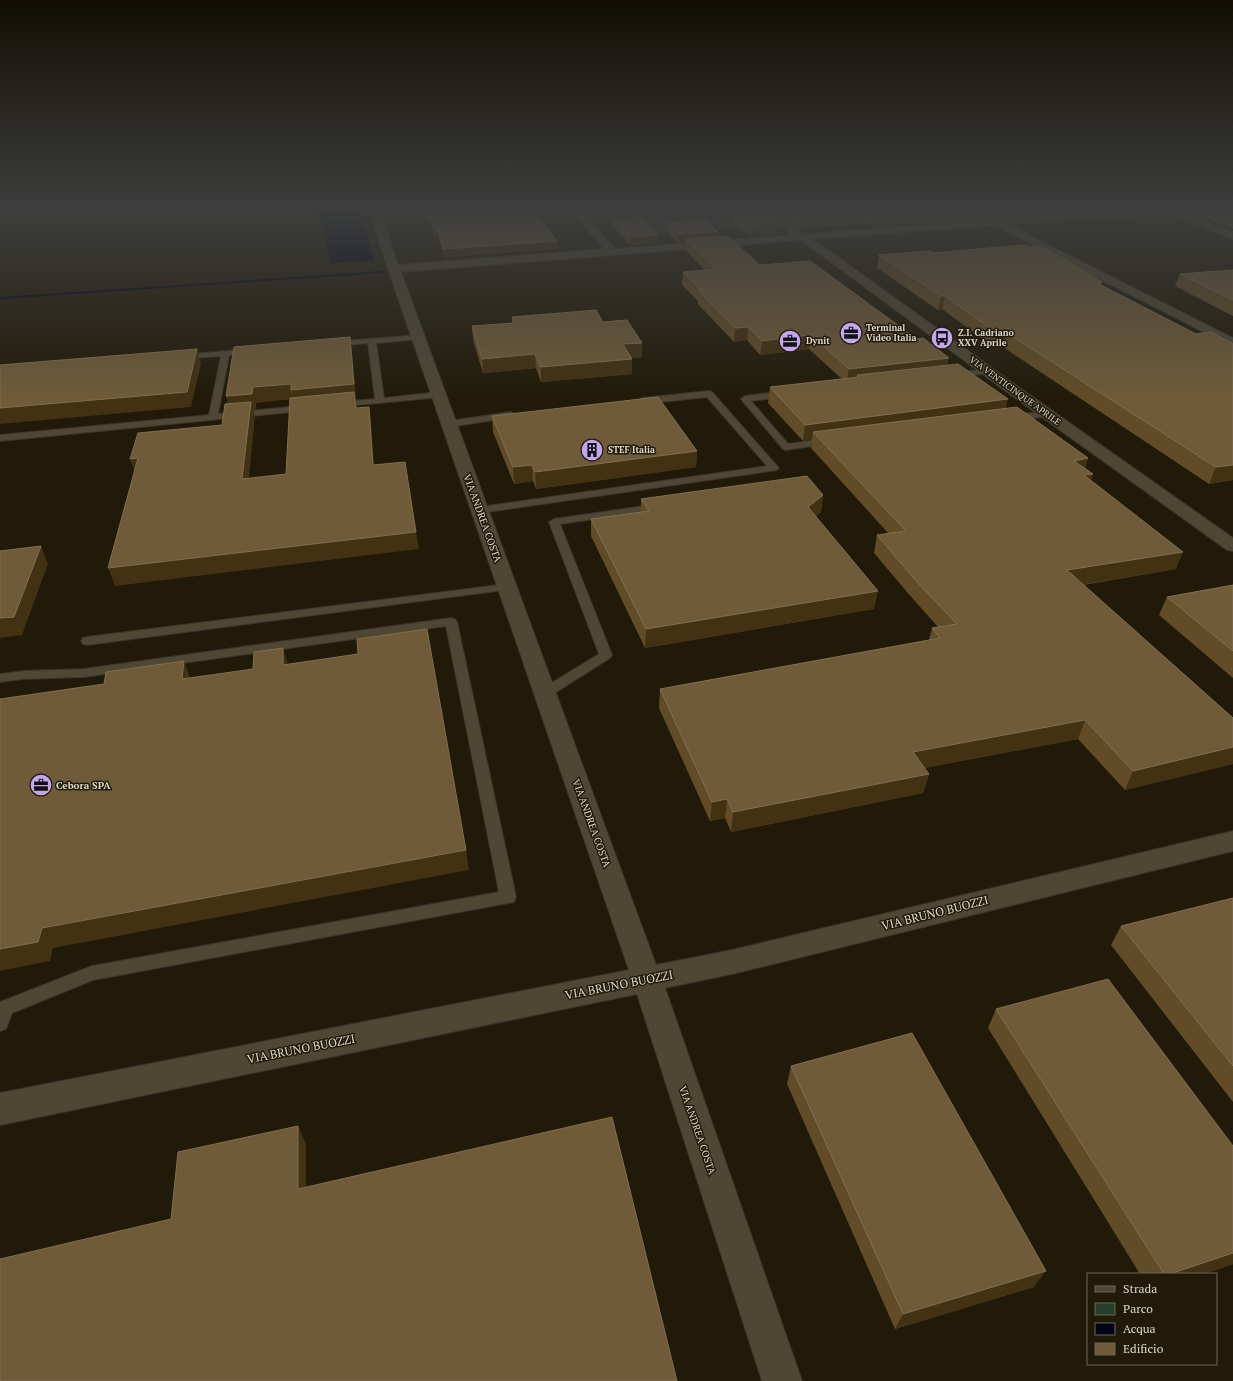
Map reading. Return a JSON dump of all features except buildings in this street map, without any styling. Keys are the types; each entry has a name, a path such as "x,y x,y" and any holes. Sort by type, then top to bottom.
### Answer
{"street":[{"name":"VIA ANDREA COSTA","path":"395,270 647,979 782,1381"},
{"name":"VIA VENTICINQUE APRILE","path":"847,270 1233,546"},
{"path":"1091,270 1233,343"},
{"name":"VIA BRUNO BUOZZI","path":"0,1109 740,960 1233,841"}],"lane":[{"path":"325,345 418,337"},
{"path":"372,341 380,401"},
{"path":"173,358 256,350"},
{"path":"213,417 226,353"},
{"path":"943,376 988,371"},
{"path":"792,393 744,399 786,446 842,440"},
{"path":"480,510 774,468 709,394 632,402"},
{"path":"331,406 439,395"},
{"path":"0,438 316,407"},
{"path":"450,424 516,414"},
{"path":"1000,420 1047,414"},
{"path":"545,693 606,655 554,522 669,505"},
{"path":"88,641 507,587"},
{"path":"0,678 24,675 84,673 451,622 508,897 92,972 4,1008 0,1023"}],"waterway":[{"path":"0,298 384,272"}],"place":[{"name":"Terminal Video Italia","path":"851,333"},
{"name":"Z.I. Cadriano XXV Aprile","path":"942,338"},
{"name":"Dynit","path":"790,341"},
{"name":"STEF Italia","path":"592,450"},
{"name":"Cebora SPA","path":"41,785"}]}
